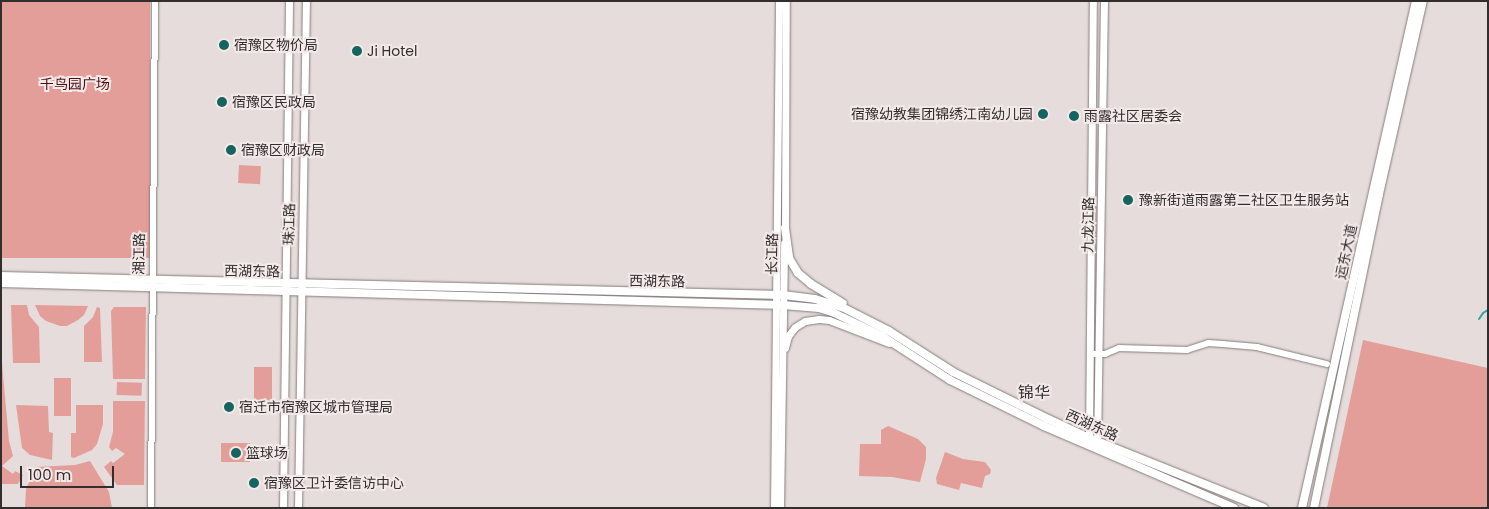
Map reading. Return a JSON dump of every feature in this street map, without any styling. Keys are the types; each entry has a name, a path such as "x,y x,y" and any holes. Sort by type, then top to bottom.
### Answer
{"main road":[{"name":"运东大道","path":"1302,508 1416,1"},
{"name":"运东大道","path":"1314,508 1378,194 1423,1"},
{"path":"785,228 789,258 798,273 811,284 890,331"},
{"name":"西湖东路","path":"1,276 152,285"},
{"name":"西湖东路","path":"1,283 780,295 830,302 890,331 972,382 1093,444 1264,508"},
{"name":"西湖东路","path":"301,288 809,306 832,312 899,347 967,388 1234,508"},
{"path":"1198,492 1222,508"}],"street":[{"name":"湘江路","path":"151,508 155,1"},
{"name":"珠江路","path":"282,508 290,1"},
{"name":"珠江路","path":"298,508 306,1"},
{"name":"长江路","path":"779,1 782,376 780,508"},
{"name":"长江路","path":"780,295 785,228 786,1"},
{"name":"九龙江路","path":"1093,1 1090,354 1093,444"},
{"name":"九龙江路","path":"1093,444 1098,354 1104,1"},
{"name":"长江路","path":"774,508 780,305"},
{"path":"782,376 788,336 800,324 811,320 829,320 899,347"},
{"path":"1090,354 1098,354 1119,348 1187,350 1208,343 1257,348 1327,364"}],"green space":[{"name":"千鸟园广场","path":"1,1 150,1 150,258 1,258"},
{"path":"239,165 261,166 260,184 238,183"},
{"path":"11,305 27,305 29,315 39,327 40,363 13,363"},
{"path":"35,305 88,306 84,315 78,320 67,326 60,326 46,321 40,316"},
{"path":"97,307 100,308 102,362 84,362 84,326 93,317"},
{"path":"114,307 146,307 145,379 113,379 111,311"},
{"path":"1363,340 1488,368 1488,508 1327,508"},
{"path":"1,352 9,441 13,456 2,466 13,474 15,471 23,475 18,484 1,484"},
{"path":"254,367 272,367 272,403 254,403"},
{"path":"54,378 71,378 71,416 54,416"},
{"path":"117,382 142,383 142,396 117,395"},
{"path":"113,401 145,401 144,485 117,485 104,467 125,454 116,448 112,451 109,447 113,432"},
{"path":"16,405 48,406 49,432 53,433 52,460 30,455 22,448"},
{"path":"76,405 103,405 103,424 97,444 92,450 74,458 71,457 71,433 76,433"},
{"path":"888,426 918,439 926,447 926,459 920,482 892,477 859,476 860,444 881,444 881,430"},
{"name":"篮球场","path":"221,443 250,443 250,462 221,462"},
{"path":"945,452 963,459 985,462 991,470 990,474 985,476 982,488 961,483 959,490 937,484 936,478"},
{"path":"90,461 109,492 112,508 25,508 26,489 36,467 75,465"}],"waterway":[{"path":"1479,319 1488,310"}],"place":[{"name":"宿豫区物价局","path":"224,45"},
{"name":"Ji Hotel","path":"357,51"},
{"name":"宿豫区民政局","path":"222,102"},
{"name":"宿豫幼教集团锦绣江南幼儿园","path":"1043,114"},
{"name":"雨露社区居委会","path":"1074,116"},
{"name":"宿豫区财政局","path":"231,150"},
{"name":"豫新街道雨露第二社区卫生服务站","path":"1128,200"},
{"name":"宿迁市宿豫区城市管理局","path":"229,407"},
{"name":"篮球场","path":"236,453"},
{"name":"宿豫区卫计委信访中心","path":"254,483"}],"district":[{"name":"锦华","path":"1034,393"}]}
